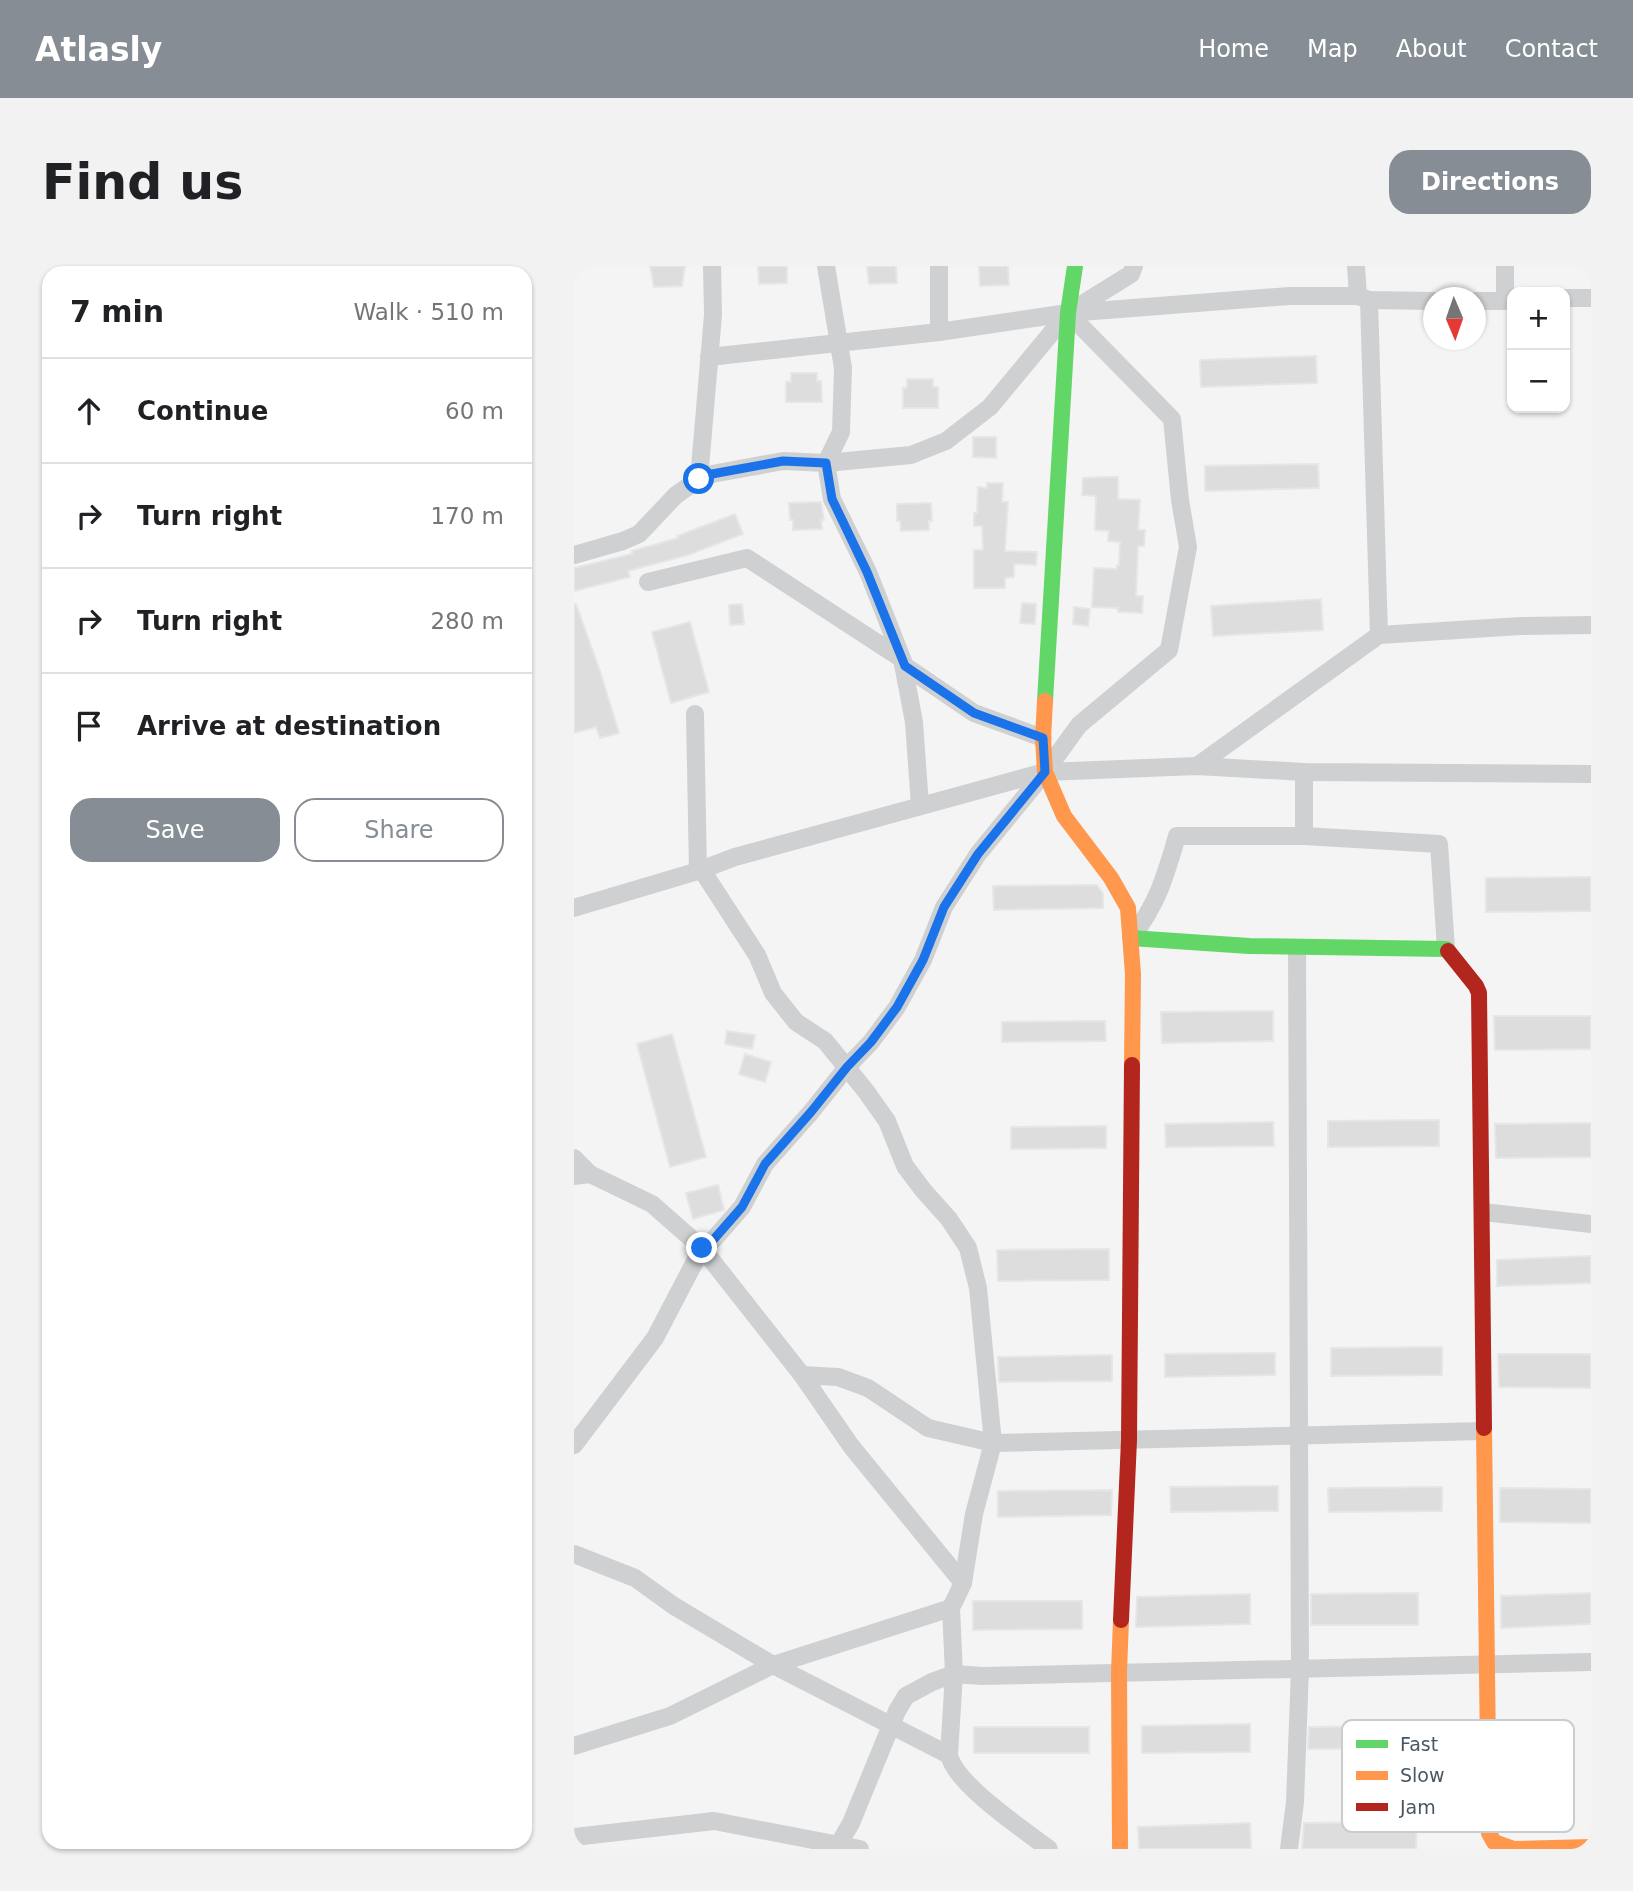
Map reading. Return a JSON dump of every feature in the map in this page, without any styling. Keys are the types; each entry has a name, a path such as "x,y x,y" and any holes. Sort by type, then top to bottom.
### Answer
{"street":[{"path":"699,479 713,315 712,266"},
{"path":"826,266 843,368 841,432 826,463 832,499 867,572 905,666 974,713 1043,738"},
{"path":"939,266 939,332"},
{"path":"1075,266 1068,313 1043,738 1045,772 1063,816 1111,878 1128,908 1131,938 1133,974 1129,1440 1119,1672 1120,1849"},
{"path":"574,555 639,534 676,495 699,479 712,474 783,461 826,463 911,455 946,441 990,407 1068,313 1130,274 1134,266"},
{"path":"1356,266 1364,298 1379,635"},
{"path":"1505,266 1507,287"},
{"path":"709,357 939,332 1068,313 1289,296 1423,301"},
{"path":"1570,298 1591,298"},
{"path":"1486,301 1507,301"},
{"path":"574,1445 655,1338 702,1248 714,1239 742,1207 765,1164 871,1042 897,1007 923,960 944,907 978,854 1045,772 1079,725 1169,650 1188,547 1180,500 1172,419 1068,313"},
{"path":"649,582 747,558 902,659 914,722 920,806"},
{"path":"1197,766 1379,635 1521,626 1591,625"},
{"path":"695,714 700,868 757,955 773,992 796,1022 825,1041 847,1067 887,1121 905,1166 949,1219 968,1248 978,1288 993,1443 974,1514 963,1583 951,1608 954,1674 949,1755 952,1765 973,1790 1049,1849"},
{"path":"574,908 700,868 1045,772 1197,766 1304,772 1591,775"},
{"path":"1304,772 1304,836"},
{"path":"1131,938 1147,918 1160,894 1177,836 1304,836 1439,844 1446,949 1479,993 1488,1720"},
{"path":"1131,938 1187,944 1297,949 1446,949"},
{"path":"1289,1849 1295,1802 1300,1669 1297,949"},
{"path":"574,1158 582,1175 652,1204 702,1248 802,1375 851,1446 963,1583"},
{"path":"1483,1212 1591,1224"},
{"path":"802,1375 838,1377 868,1388 928,1428 993,1443 1483,1431"},
{"path":"574,1554 635,1578 674,1606 773,1665 949,1755"},
{"path":"574,1746 670,1716 773,1665 951,1608"},
{"path":"838,1846 851,1823 891,1725 906,1696 954,1674 1591,1662"},
{"path":"574,1837 714,1821 860,1849"},
{"path":"1489,1832 1494,1842 1514,1849 1591,1847"}],"building":[{"path":"650,266 685,266 682,286 654,287"},
{"path":"758,266 787,266 787,283 759,284"},
{"path":"867,266 896,266 897,283 869,284"},
{"path":"979,266 1008,266 1009,285 980,286"},
{"path":"1316,356 1317,383 1201,387 1200,360"},
{"path":"791,373 817,373 817,381 821,381 822,402 786,402 786,382 791,382"},
{"path":"907,379 933,379 933,387 938,387 938,408 903,408 903,388 907,388"},
{"path":"973,437 996,437 996,458 973,457"},
{"path":"1318,464 1319,488 1205,491 1205,466"},
{"path":"1118,477 1118,499 1140,500 1138,530 1145,530 1144,546 1138,546 1136,596 1143,596 1142,613 1118,612 1118,608 1092,607 1094,568 1117,569 1120,542 1108,541 1109,531 1095,530 1096,496 1082,495 1083,478"},
{"path":"987,483 1003,483 1002,502 1008,502 1005,551 1037,552 1036,565 1014,564 1014,577 1005,578 1005,588 974,588 974,550 983,550 982,526 974,526 974,513 977,513 978,487 987,488"},
{"path":"821,502 824,520 821,520 822,529 793,530 789,503"},
{"path":"931,503 932,521 929,521 929,530 901,531 900,521 897,521 897,504"},
{"path":"735,514 743,534 688,555 628,571 630,577 574,591 574,568 632,554 632,551 678,538 677,536"},
{"path":"1321,599 1323,630 1213,636 1211,606"},
{"path":"1022,603 1036,604 1035,624 1020,623"},
{"path":"574,604 600,671 619,733 600,738 596,727 574,733"},
{"path":"742,604 744,624 730,625 729,605"},
{"path":"1074,607 1090,609 1088,626 1073,624"},
{"path":"690,622 709,692 671,703 652,632"},
{"path":"1591,877 1591,911 1486,912 1486,878"},
{"path":"1097,885 1103,894 1103,908 994,910 993,886"},
{"path":"1273,1011 1273,1041 1162,1043 1161,1012"},
{"path":"1494,1016 1591,1016 1591,1049 1495,1050"},
{"path":"1105,1021 1106,1041 1002,1042 1002,1022"},
{"path":"727,1031 755,1035 752,1049 725,1044"},
{"path":"672,1034 706,1157 670,1167 637,1044"},
{"path":"745,1054 771,1062 765,1082 739,1074"},
{"path":"1439,1120 1439,1146 1328,1147 1328,1121"},
{"path":"1273,1122 1274,1146 1166,1147 1165,1124"},
{"path":"1591,1123 1591,1157 1496,1158 1495,1124"},
{"path":"1106,1126 1106,1148 1011,1149 1011,1127"},
{"path":"718,1185 724,1210 693,1219 686,1193"},
{"path":"1109,1249 1109,1280 998,1281 997,1250"},
{"path":"1591,1256 1591,1283 1497,1286 1497,1260"},
{"path":"1442,1347 1442,1375 1331,1376 1331,1348"},
{"path":"1275,1353 1275,1375 1165,1377 1165,1354"},
{"path":"1498,1354 1591,1354 1591,1388 1499,1387"},
{"path":"1112,1355 1112,1381 999,1382 998,1357"},
{"path":"1278,1486 1278,1511 1171,1512 1170,1487"},
{"path":"1442,1487 1442,1511 1329,1512 1328,1488"},
{"path":"1500,1488 1591,1489 1591,1523 1500,1522"},
{"path":"1112,1490 1111,1515 998,1517 998,1491"},
{"path":"1418,1593 1418,1625 1311,1625 1311,1594"},
{"path":"1591,1593 1591,1624 1501,1628 1501,1596"},
{"path":"1250,1594 1250,1624 1136,1627 1137,1597"},
{"path":"973,1601 1082,1601 1082,1629 973,1630"},
{"path":"1250,1724 1250,1752 1142,1753 1142,1726"},
{"path":"974,1727 1089,1727 1089,1753 974,1753"},
{"path":"1309,1727 1342,1727 1342,1749 1308,1749"},
{"path":"1250,1823 1251,1849 1139,1849 1138,1827"},
{"path":"1304,1823 1342,1823 1342,1832 1417,1832 1416,1849 1302,1849"}],"traffic: fast":[{"path":"1045,701 1068,313 1075,266"},
{"path":"1131,938 1249,946 1448,951"}],"traffic: slow":[{"path":"1045,701 1045,772 1064,816 1111,878 1128,908 1133,974 1132,1065"},
{"path":"1484,1428 1488,1720"},
{"path":"1120,1849 1121,1620"},
{"path":"1489,1832 1494,1842 1514,1849 1591,1847"}],"traffic: jam":[{"path":"1448,951 1479,993 1484,1428"},
{"path":"1121,1620 1129,1440 1132,1065"}],"route":[{"path":"699,479 712,474 783,461 826,463 832,499 867,572 905,666 974,713 1043,738 1045,772 978,854 944,907 923,960 897,1007 871,1042 765,1164 742,1207 714,1239 702,1248"}]}
